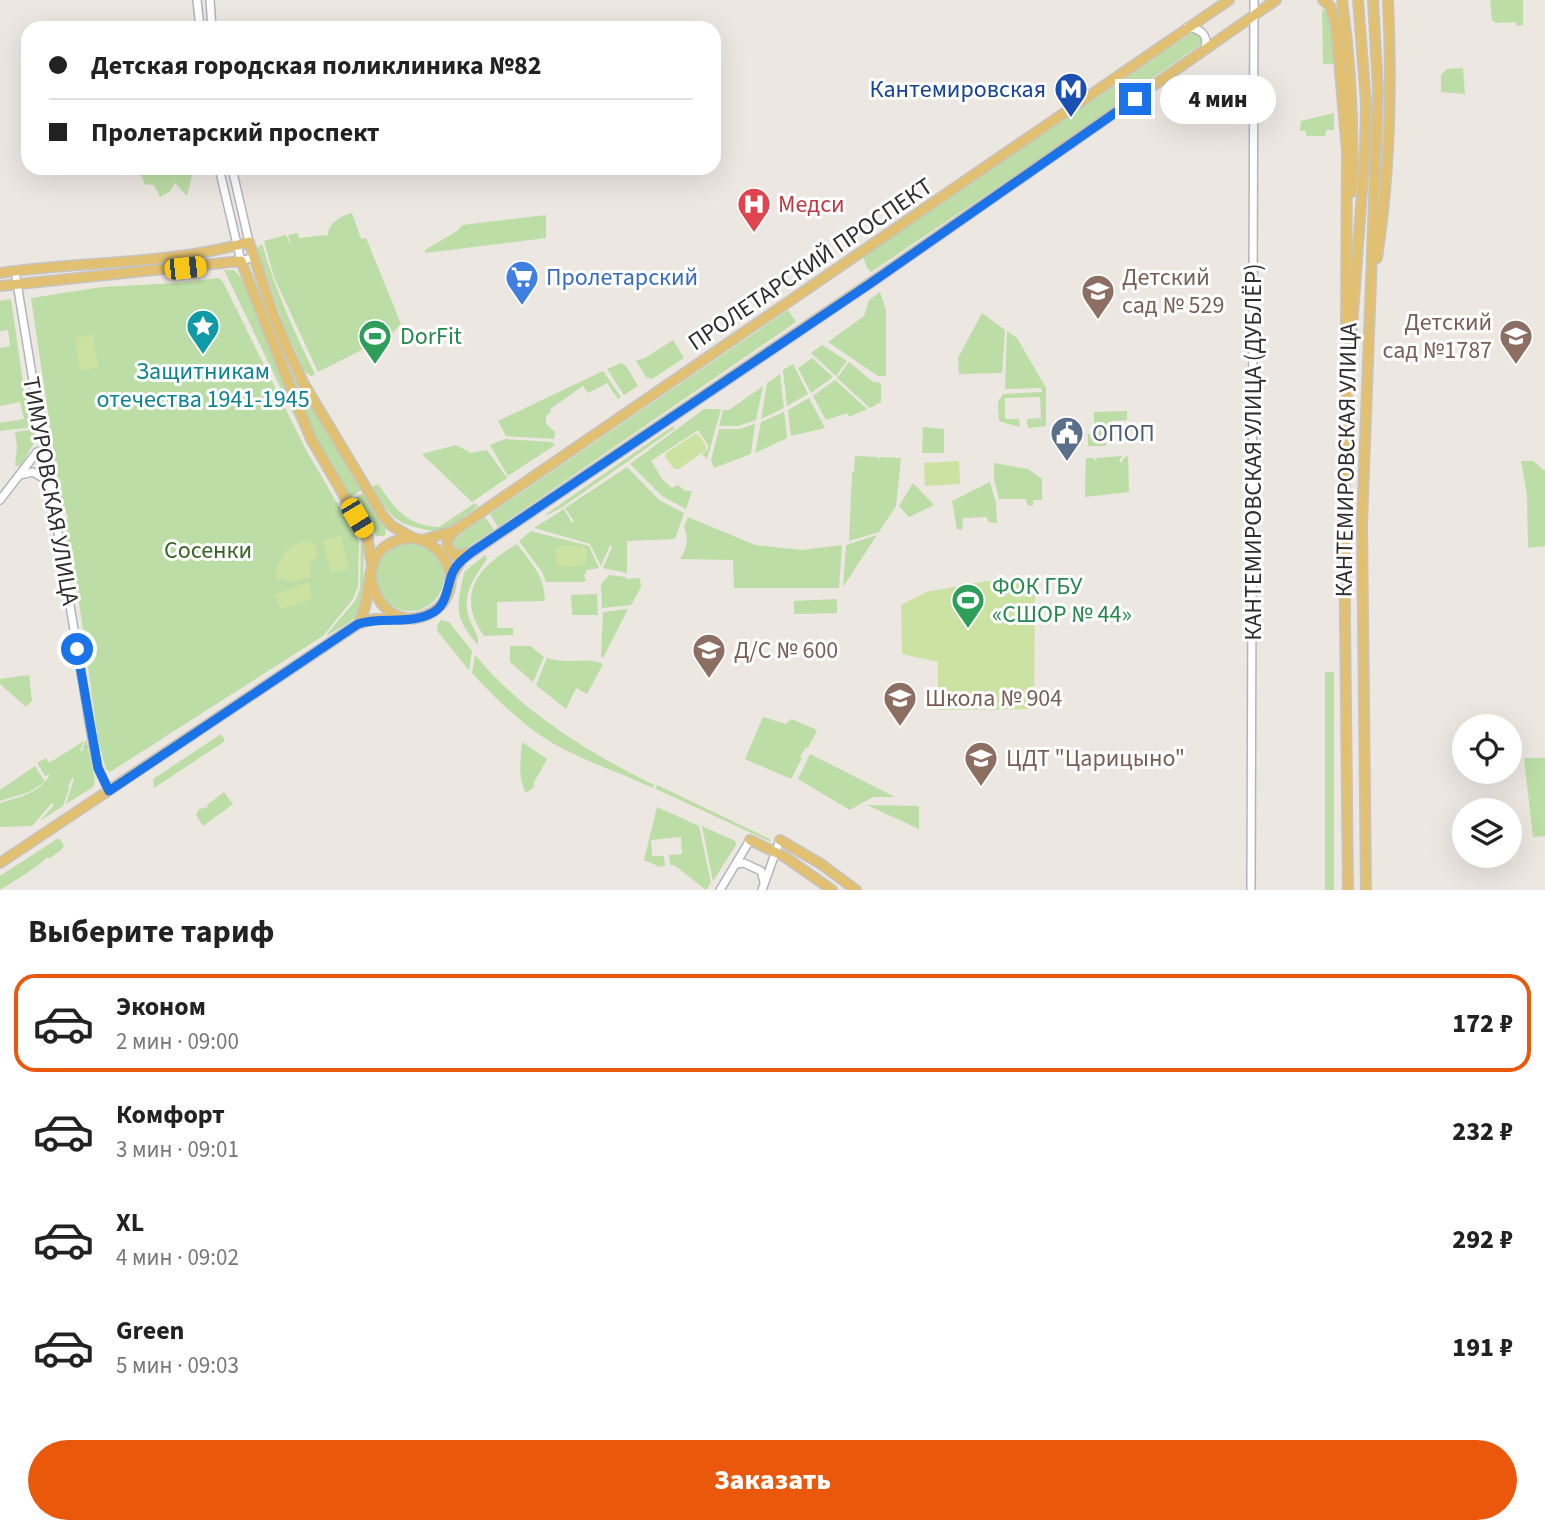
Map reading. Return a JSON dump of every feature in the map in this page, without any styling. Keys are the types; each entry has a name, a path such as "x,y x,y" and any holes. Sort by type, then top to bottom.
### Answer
{"main road":[{"name":"ПРОЛЕТАРСКИЙ ПРОСПЕКТ","path":"418,539 454,531 1229,0"},
{"name":"ПРОЛЕТАРСКИЙ ПРОСПЕКТ","path":"450,579 462,559 868,285 1276,0"},
{"path":"1323,0 1330,6 1336,26 1346,151 1346,409"},
{"path":"1342,0 1349,52 1353,121 1353,302"},
{"name":"КАНТЕМИРОВСКАЯ УЛИЦА","path":"1348,890 1344,527 1346,409 1365,150 1363,42 1358,0"},
{"name":"КАНТЕМИРОВСКАЯ УЛИЦА","path":"1366,890 1362,524 1377,166 1378,90 1373,0"},
{"path":"1369,308 1385,183 1388,0"},
{"path":"0,273 172,257 218,251 249,242 274,317 304,384 383,516 392,526 440,553 450,579 449,592 434,612 421,618 374,619 358,624 0,863"},
{"path":"0,286 241,261 311,439 367,535 374,591 390,613 405,619"},
{"path":"454,531 447,543 453,555 472,552"},
{"path":"358,624 365,614 371,570 381,551 390,544 418,539"},
{"path":"750,840 776,852 832,890"},
{"path":"780,841 821,864 856,890"}],"street":[{"path":"197,0 199,21"},
{"path":"210,0 212,21"},
{"path":"1254,0 1255,13"},
{"name":"КАНТЕМИРОВСКАЯ УЛИЦА (ДУБЛЁР)","path":"1251,890 1255,13"},
{"path":"1187,27 1199,29 1205,34 1205,48"},
{"path":"221,175 241,261 254,257"},
{"path":"234,175 249,242"},
{"name":"ТИМУРОВСКАЯ УЛИЦА","path":"15,271 91,733 98,768 109,791"},
{"path":"0,500 37,453 43,451"},
{"path":"20,475 33,472 49,482"},
{"path":"720,890 750,840"},
{"path":"763,886 780,841"},
{"path":"737,864 744,863 761,871 763,886"}],"green space":[{"path":"1490,0 1523,0 1523,25 1517,26 1516,22 1496,23 1492,20"},
{"path":"1322,9 1333,26 1333,64 1323,64"},
{"path":"1196,32 1201,34 1203,43 1139,87 1118,106 871,272 867,268 863,257"},
{"path":"1463,68 1465,94 1441,92 1441,75 1447,69"},
{"path":"1334,113 1334,130 1326,130 1325,136 1306,136 1306,131 1300,131 1301,121"},
{"path":"139,175 192,175 187,196 175,183 169,192 160,197 154,185 144,184"},
{"path":"352,213 361,239 366,238 401,324 389,336 318,372 274,277 264,241 286,235 292,248 288,235 298,233 299,238 328,235 330,227 336,221"},
{"path":"546,215 546,238 425,253 425,250 457,231 462,225"},
{"path":"262,244 299,342 315,374 311,376 305,372 284,326 257,248"},
{"path":"224,270 234,270 243,280 307,443"},
{"name":"Сосенки","path":"219,278 305,448 359,541 358,586 353,599 323,636 110,772 106,769 98,740 74,565 71,564 64,522 68,517 61,502 31,298 102,287"},
{"path":"880,292 886,311 886,376 878,376 828,342 864,316 869,300"},
{"path":"11,299 24,390 33,427 0,431 0,423 24,419 20,402 0,406 0,348 10,346 8,330 0,331 0,301"},
{"path":"788,310 796,322 498,527 490,514"},
{"path":"982,313 1005,330 1002,373 959,374 958,358"},
{"path":"1007,331 1017,338 1046,388 1046,426 1028,428 1027,419 1041,418 1040,397 1005,398 1005,419 1019,419 1020,427 999,421 998,402 1003,394 1042,392 1041,388 1005,389"},
{"path":"93,335 98,368 80,370 75,338"},
{"path":"673,340 684,358 652,379 646,377 636,361"},
{"path":"822,345 847,361 836,376 811,353"},
{"path":"280,352 361,490 350,497 315,438"},
{"path":"812,358 833,377 811,393 798,368"},
{"path":"849,362 873,382 881,383 881,402 870,408 837,378"},
{"path":"621,363 626,366 638,386 624,395 607,369"},
{"path":"793,364 808,394 787,406 783,370"},
{"path":"603,371 621,397 618,399 607,383 588,393 583,386 550,409 551,412 546,416 546,424 555,432 554,439 506,436 498,421"},
{"path":"780,374 784,408 761,419 767,383"},
{"path":"835,380 867,409 849,417 847,413 826,420 813,396"},
{"path":"763,386 756,420 738,426 719,426 723,410 729,410"},
{"path":"809,398 825,428 791,436 788,410"},
{"path":"704,409 721,409 707,459 702,454 708,449 708,445 698,430 651,461 663,480 672,488 678,485 685,491 692,491 686,509 662,496 630,464"},
{"path":"1127,411 1127,420 1112,421 1112,438 1106,437 1106,446 1088,446 1088,434 1094,434 1094,412"},
{"path":"784,412 787,438 755,453 761,422"},
{"path":"755,424 751,454 714,468 711,460 719,429 739,429"},
{"path":"673,426 674,429 561,508 546,514"},
{"path":"923,427 944,429 944,453 922,453"},
{"path":"35,429 36,439 21,466 15,466 15,432"},
{"path":"695,434 699,435 706,450 679,469 674,469 665,457 666,453"},
{"path":"505,439 552,442 555,445 508,476 490,445"},
{"path":"456,445 471,453 487,450 507,478 472,502 422,454"},
{"path":"855,456 878,457 879,460 880,457 901,458 896,506 879,532 849,541 852,473"},
{"path":"1122,456 1119,461 1121,463 1128,456 1129,492 1085,497 1086,458 1093,458 1097,462 1096,458"},
{"path":"959,461 960,484 925,486 924,463"},
{"path":"1521,461 1533,461 1545,471 1545,546 1528,548 1527,495"},
{"path":"994,463 1028,469 1042,479 1042,500 1033,500 1033,506 1027,505 1026,499 999,499 994,479"},
{"path":"627,467 659,500 684,513 675,539 627,541 627,573 603,568 612,547 610,545 601,566 590,544 534,528 564,509 572,523 574,521 565,508"},
{"path":"990,482 996,503 997,523 988,522 987,517 963,518 962,530 957,529 952,501"},
{"path":"913,483 934,505 909,517 899,506"},
{"path":"378,484 403,514 428,526 439,527 475,503 478,506 456,523 436,531 410,526 396,519 381,502 372,487"},
{"path":"363,493 386,526 385,536 377,536 352,500"},
{"path":"344,506 363,540 362,599 357,616 328,635 355,601 360,588 361,540 341,507"},
{"path":"485,517 494,530 457,554 449,544 452,540"},
{"path":"688,517 755,545 802,550 842,545 839,588 734,588 733,560 680,559 686,543 684,527"},
{"path":"531,531 589,546 599,568 587,570 584,576 586,580 583,582 546,582 542,572 519,541"},
{"path":"877,535 843,587 846,545"},
{"path":"341,536 349,569 331,573 323,540"},
{"path":"304,540 315,544 319,555 310,563 311,577 294,582 278,579 275,570 287,549"},
{"path":"417,543 438,558 444,570 442,590 434,601 417,611 403,611 386,601 378,590 376,570 386,553 397,545"},
{"path":"517,544 540,577 545,601 497,602 497,628 513,628 513,635 484,636 475,621 471,594 475,583 491,562"},
{"path":"559,546 584,546 587,551 586,565 560,567 556,562 555,550"},
{"path":"485,555 487,559 472,582 467,598 468,616 477,635 478,645 464,626 459,603 464,572"},
{"path":"609,575 626,579 640,578 641,587 631,605 602,608 601,584"},
{"name":"ФОК ГБУ «СШОР № 44»","path":"1009,580 1035,586 1034,709 938,710 938,662 902,654 901,605 926,592 987,581"},
{"path":"309,582 312,599 281,609 274,595"},
{"path":"597,594 598,615 572,615 571,595"},
{"path":"837,599 837,613 794,614 794,601"},
{"path":"628,609 603,658 603,612"},
{"path":"441,620 449,622 472,651 469,670 438,632 437,625"},
{"path":"510,646 530,646 544,657 533,682 510,662"},
{"path":"475,655 535,713 581,745 654,785 653,788 566,750 531,729 472,673"},
{"path":"547,658 603,664 587,694 576,688 566,709 536,685"},
{"path":"1325,672 1334,672 1334,890 1325,890"},
{"path":"29,675 32,701 26,707 0,684 0,679"},
{"path":"763,717 786,724 791,719 817,730 800,757 802,758 791,779 745,759"},
{"path":"221,734 225,741 154,788 153,779"},
{"path":"84,741 80,751 85,741 87,742 95,781 93,787 66,804 74,779 72,778 63,806 40,821 54,805 52,803 32,826 0,827 0,803 35,790 50,774 45,776 37,763 46,758 49,763"},
{"path":"522,742 547,759 533,784 535,786 526,793 521,775"},
{"path":"810,754 895,797 873,797 850,810 798,779"},
{"path":"1524,758 1545,758 1545,836 1533,837"},
{"path":"35,766 45,782 29,792 0,801 0,790"},
{"path":"657,785 770,839 771,842 656,789"},
{"path":"224,792 233,804 203,826 196,815 199,809 208,807 207,805"},
{"path":"865,805 919,806 919,829 869,806"},
{"path":"657,807 699,826 711,883 706,890 674,865 670,865 669,855 682,854 681,837 651,840 652,856 664,856 665,866 660,867 644,860"},
{"path":"702,826 735,841 736,845 713,881"},
{"path":"60,839 64,846 61,850 0,890 0,876"}],"place":[{"name":"Кантемировская","path":"1071,119"},
{"name":"Медси","path":"754,234"},
{"name":"Пролетарский","path":"522,307"},
{"name":"Детский сад № 529","path":"1098,321"},
{"name":"Защитникам отечества 1941-1945","path":"203,356"},
{"name":"DorFit","path":"375,366"},
{"name":"Детский сад №1787","path":"1516,366"},
{"name":"ОПОП","path":"1067,463"},
{"name":"ФОК ГБУ «СШОР № 44»","path":"968,630"},
{"name":"Д/C № 600","path":"709,680"},
{"name":"Школа № 904","path":"900,728"},
{"name":"ЦДТ \"Царицыно\"","path":"981,788"}],"route":[{"path":"77,649 98,768 109,791 358,624 374,619 414,619 434,612 449,592 450,579 462,559 868,285 1135,99"}]}
